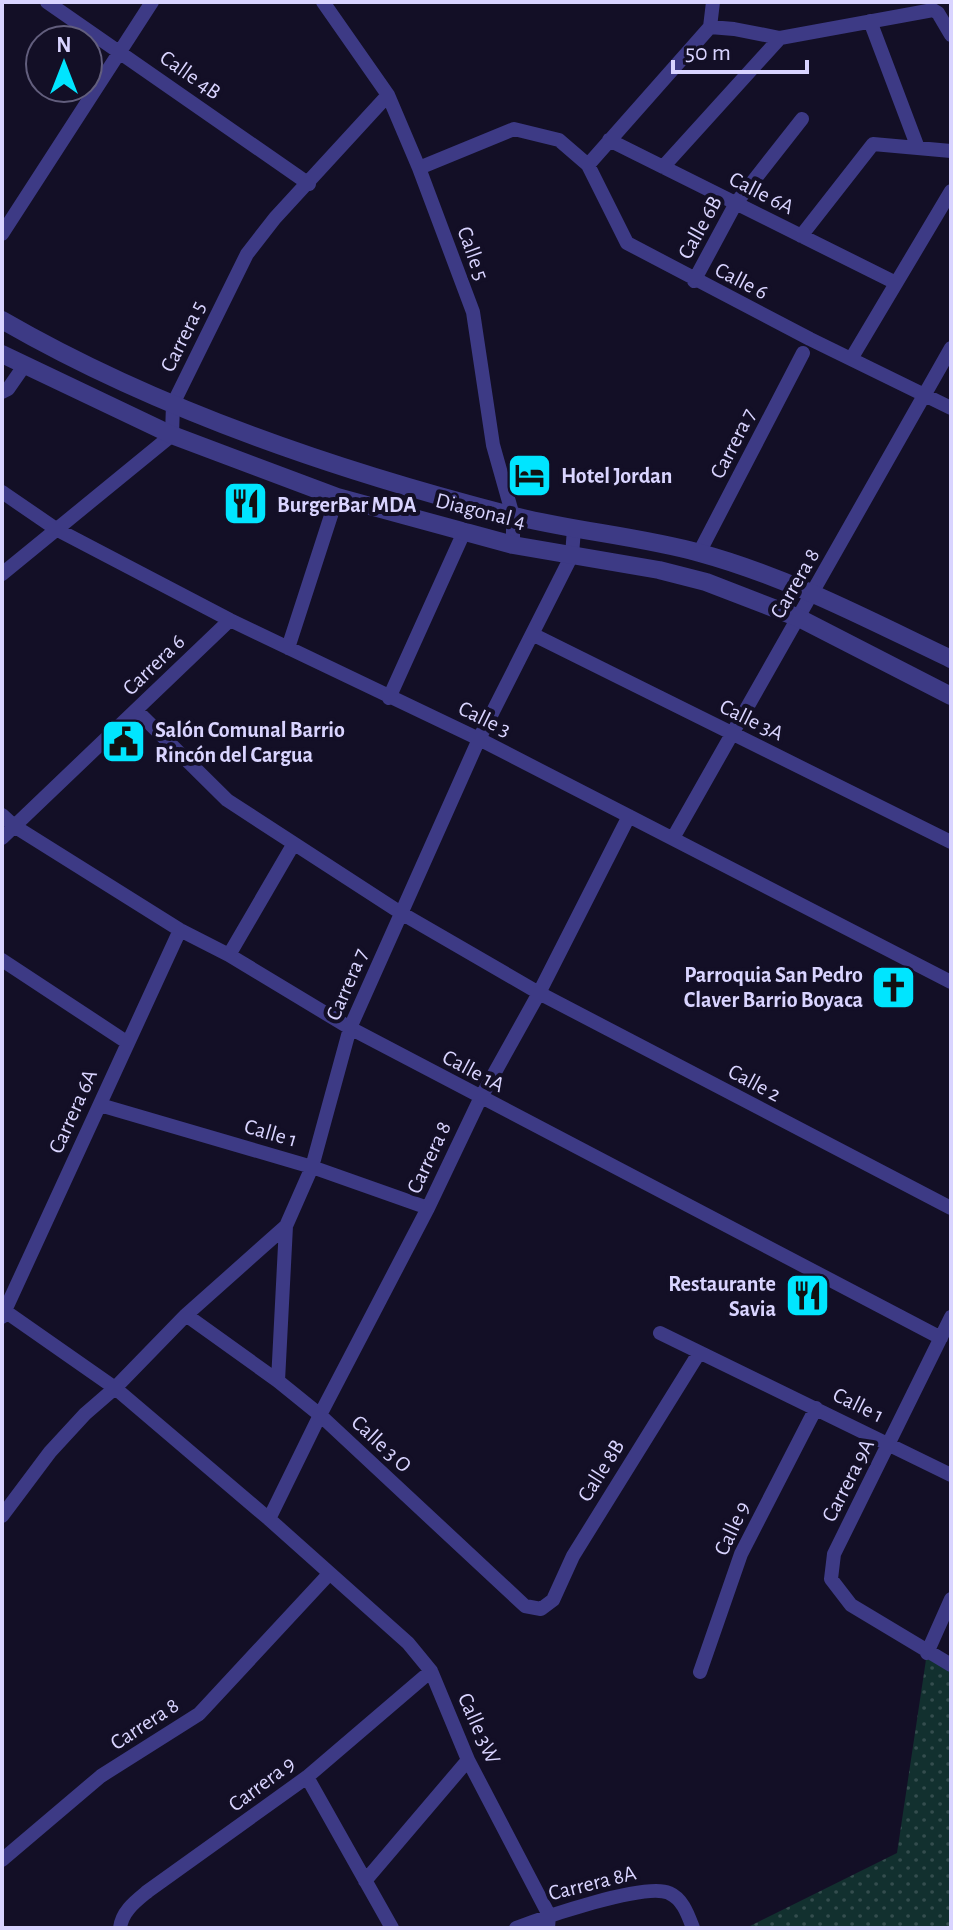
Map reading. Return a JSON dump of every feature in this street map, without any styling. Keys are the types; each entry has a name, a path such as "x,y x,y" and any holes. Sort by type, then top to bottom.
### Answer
{"street":[{"name":"Calle 4B","path":"47,2 309,184"},
{"path":"2,234 152,2"},
{"name":"Calle 5","path":"323,2 388,95 473,312 493,445 513,516 513,545"},
{"path":"588,165 710,27 713,2"},
{"path":"710,27 780,38 927,10 938,13 951,35"},
{"path":"870,21 918,148"},
{"path":"663,167 780,38"},
{"name":"Carrera 5","path":"172,435 173,404 247,254 275,218 388,95"},
{"name":"Calle 6B","path":"694,281 736,203 802,119"},
{"name":"Calle 6","path":"419,168 514,129 559,140 588,165 627,243 694,281 951,408"},
{"name":"Calle 6A","path":"609,140 896,283"},
{"path":"801,236 873,144 951,151"},
{"path":"851,359 951,191"},
{"name":"Diagonal 4","path":"2,320 60,354 173,404 373,479 513,516 699,553 814,593 951,659"},
{"name":"Carrera 8","path":"673,838 951,348"},
{"name":"Carrera 7","path":"699,553 803,353"},
{"name":"Diagonal 4","path":"2,354 172,435 337,497 513,545 659,570 706,582 799,618 951,696"},
{"path":"2,392 8,389 24,366"},
{"path":"2,574 172,435"},
{"name":"Calle 3","path":"2,492 56,529 230,620 479,739 951,982"},
{"path":"288,648 337,497"},
{"path":"572,555 574,529"},
{"path":"389,698 464,532"},
{"name":"Carrera 7","path":"2,1516 50,1452 85,1414 115,1388 186,1315 286,1226 312,1167 350,1028 479,739 572,555"},
{"name":"Carrera 6","path":"2,838 230,620"},
{"name":"Calle 3A","path":"534,635 951,842"},
{"path":"137,711 227,800 401,913 539,993"},
{"name":"Calle 1A","path":"2,815 14,826 180,930 229,955 350,1028 480,1099 941,1338"},
{"name":"Carrera 8","path":"269,1519 428,1208 480,1099 539,993 629,816"},
{"path":"229,955 293,845"},
{"name":"Carrera 6A","path":"3,1313 180,930"},
{"path":"2,960 128,1043"},
{"name":"Calle 2","path":"539,993 951,1208"},
{"name":"Calle 1","path":"100,1105 312,1167 428,1208"},
{"path":"278,1381 286,1226"},
{"name":"Calle 3W","path":"3,1313 115,1388 408,1643 431,1671 468,1760 548,1921"},
{"name":"Calle 3 O","path":"186,1315 320,1415 525,1606 541,1609"},
{"name":"Carrera 9A","path":"927,1653 851,1605 831,1579 834,1554 951,1317"},
{"name":"Calle 1","path":"660,1333 951,1475"},
{"name":"Calle 8B","path":"541,1609 553,1600 573,1556 699,1353"},
{"name":"Calle 9","path":"700,1672 741,1554 816,1408"},
{"name":"Carrera 8","path":"2,1860 101,1776 199,1714 329,1574"},
{"path":"951,1599 927,1653 951,1665"},
{"name":"Carrera 9","path":"120,1928 121,1920 130,1906 148,1891 307,1777 431,1671"},
{"path":"365,1881 468,1760"},
{"path":"307,1777 392,1928"},
{"name":"Carrera 8A","path":"516,1928 650,1890 667,1892 679,1900 693,1928"}],"green space":[{"path":"927,1653 951,1665 951,1928 746,1928 897,1853"}],"place":[{"name":"Hotel Jordan","path":"530,475"},
{"name":"BurgerBar MDA","path":"246,504"},
{"name":"Salón Comunal Barrio Rincón del Cargua","path":"124,742"},
{"name":"Parroquia San Pedro Claver Barrio Boyaca","path":"894,987"},
{"name":"Restaurante Savia","path":"807,1296"}]}
